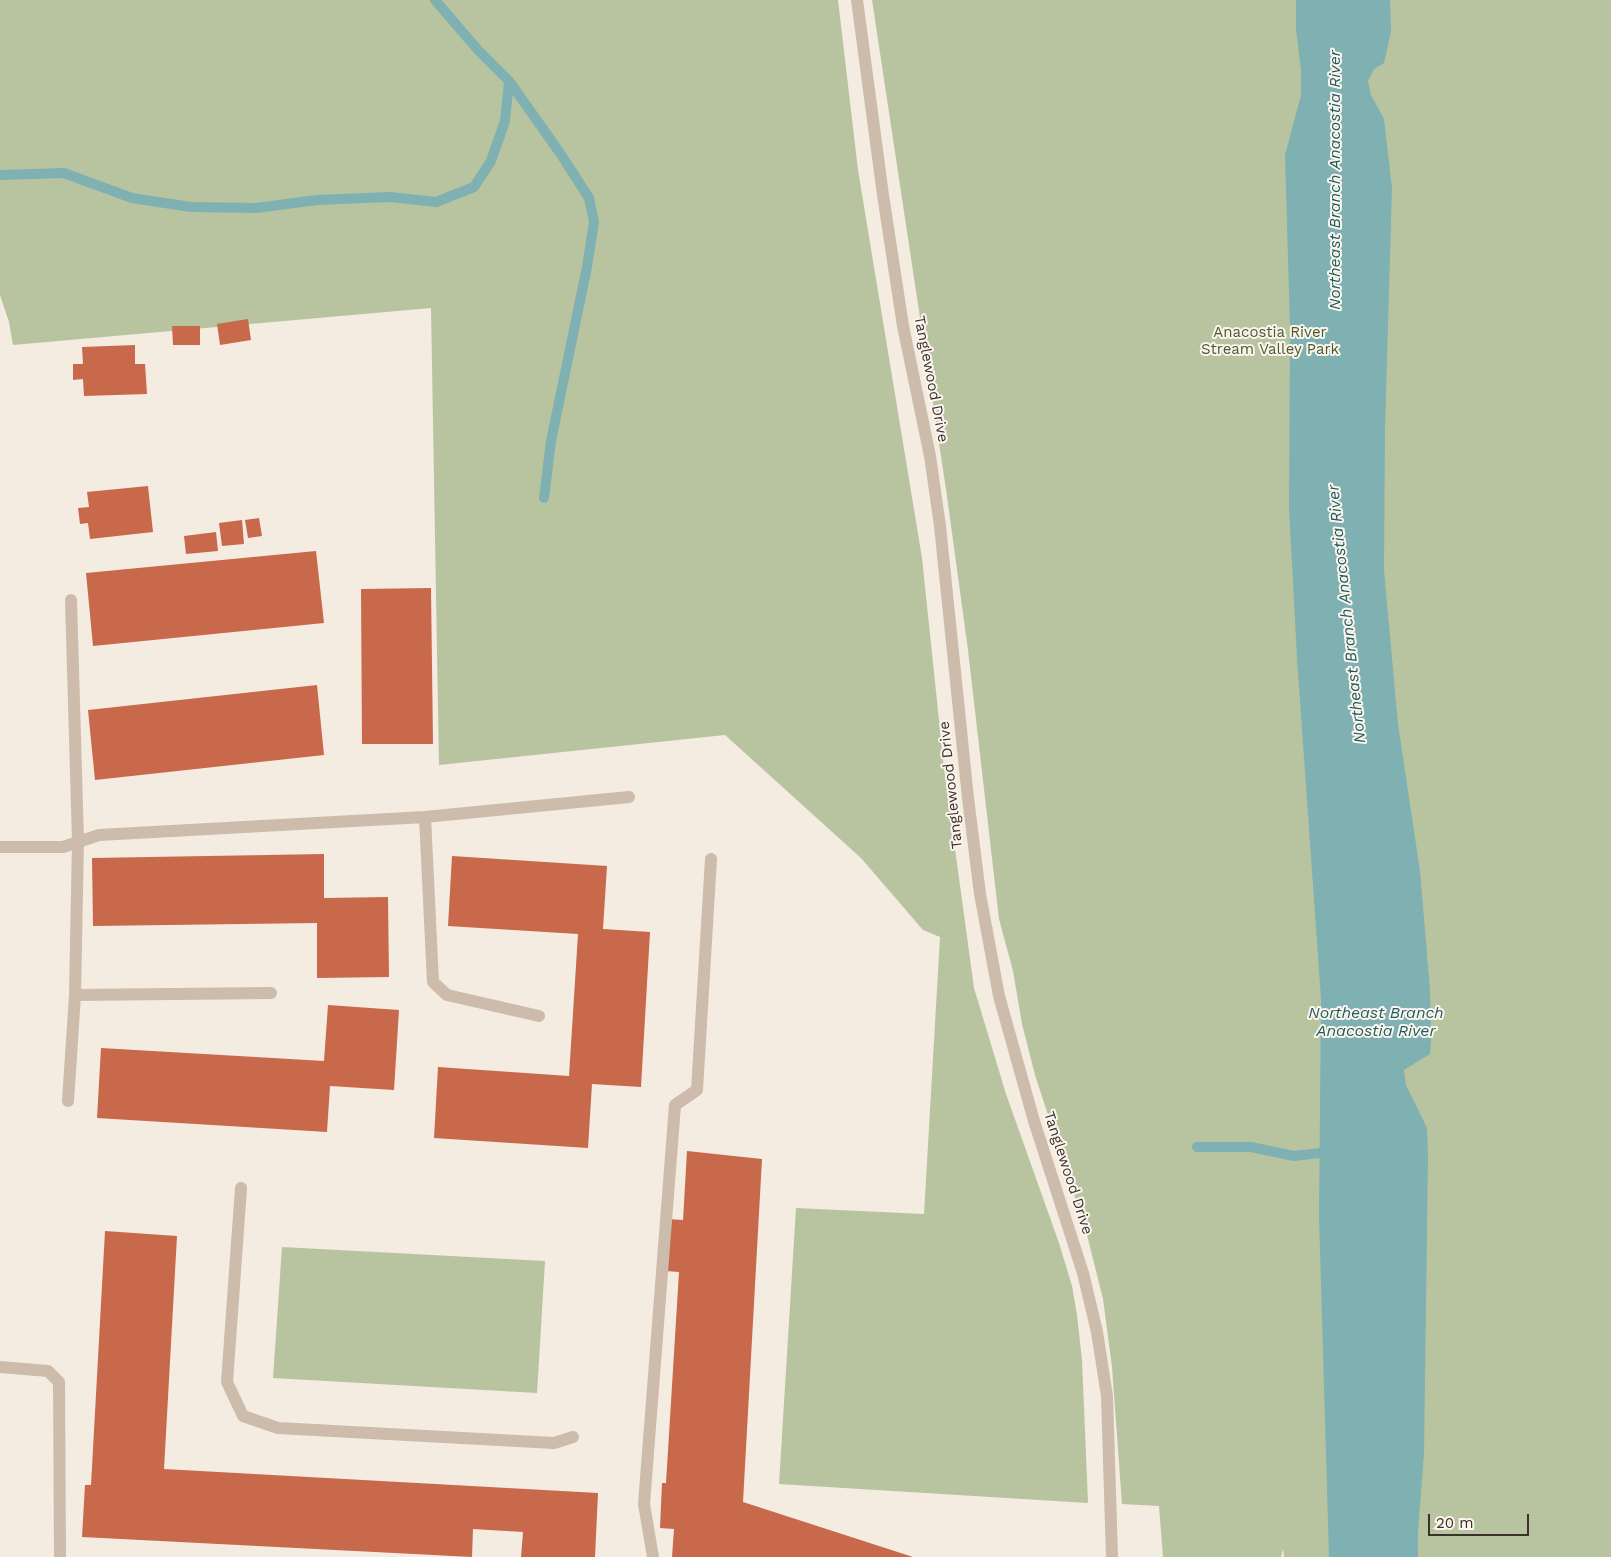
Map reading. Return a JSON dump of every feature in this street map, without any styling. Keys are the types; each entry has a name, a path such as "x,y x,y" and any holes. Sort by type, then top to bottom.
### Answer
{"street":[{"name":"Tanglewood Drive","path":"857,0 903,326 930,456 940,526 968,798 980,894 999,996 1034,1121 1082,1273 1097,1332 1107,1396 1112,1557"},
{"path":"68,1101 75,995 78,841 71,600"},
{"path":"0,847 63,847 99,835 425,817 629,797"},
{"path":"425,817 433,982 447,995 540,1016"},
{"path":"654,1557 644,1504 675,1105 697,1090 711,859"},
{"path":"75,995 271,993"},
{"path":"241,1188 226,1382 243,1416 278,1428 554,1444 573,1437"},
{"path":"0,1367 48,1371 59,1382 60,1557"}],"green space":[{"path":"0,0 838,0 858,170 922,558 944,768 974,988 1006,1094 1059,1243 1072,1286 1082,1360 1088,1503 779,1484 796,1208 924,1214 940,937 923,930 861,858 725,735 439,765 431,308 13,345 9,322 0,295"},
{"name":"Anacostia River Stream Valley Park","path":"872,0 1611,0 1611,1557 1284,1557 1283,1549 1281,1557 1163,1557 1159,1506 1122,1504 1112,1367 1103,1299 1086,1231 1035,1075 1022,1024 1013,971 999,919 968,650 947,496"},
{"path":"282,1247 545,1261 537,1393 273,1378"}],"water":[{"name":"Northeast Branch Anacostia River","path":"1296,0 1390,0 1391,32 1384,63 1374,69 1368,81 1371,95 1384,119 1392,188 1385,429 1384,570 1398,724 1420,871 1430,990 1430,1054 1404,1070 1406,1085 1427,1128 1428,1157 1424,1454 1418,1531 1418,1557 1329,1557 1319,1215 1321,999 1297,658 1289,508 1290,328 1285,155 1301,95 1301,70 1296,29"}],"building":[{"path":"248,319 251,340 220,345 217,324"},
{"path":"172,326 200,326 200,345 173,345"},
{"path":"135,345 135,364 145,364 147,394 84,396 83,379 73,380 73,364 83,364 82,347"},
{"path":"148,486 153,532 90,539 88,523 80,524 78,508 89,507 87,492"},
{"path":"259,518 262,536 248,538 245,520"},
{"path":"242,520 244,544 222,546 219,523"},
{"path":"216,532 218,551 186,554 184,536"},
{"path":"316,551 324,623 93,646 86,573"},
{"path":"431,588 433,744 362,744 361,589"},
{"path":"317,685 324,755 95,780 88,710"},
{"path":"324,854 324,898 388,897 389,977 317,978 317,923 93,926 92,858"},
{"path":"452,856 607,866 603,929 650,932 641,1087 592,1084 588,1148 434,1138 438,1067 569,1076 578,934 448,926"},
{"path":"328,1005 399,1010 394,1090 330,1086 327,1132 97,1118 101,1048 324,1061"},
{"path":"687,1151 762,1159 743,1502 913,1557 672,1557 674,1529 660,1528 662,1483 666,1483 679,1272 666,1271 668,1219 683,1220"},
{"path":"105,1231 177,1236 164,1469 598,1493 595,1557 521,1557 523,1532 473,1529 472,1557 82,1537 85,1485 91,1485"}],"waterway":[{"path":"435,0 478,50 509,81 589,198 594,222 587,267 551,441 544,498"},
{"path":"0,175 64,173 132,198 191,207 256,208 317,200 390,197 436,202 474,187 491,161 505,121 509,81"},
{"path":"1197,1147 1251,1147 1294,1156 1320,1153 1332,1149"}]}
